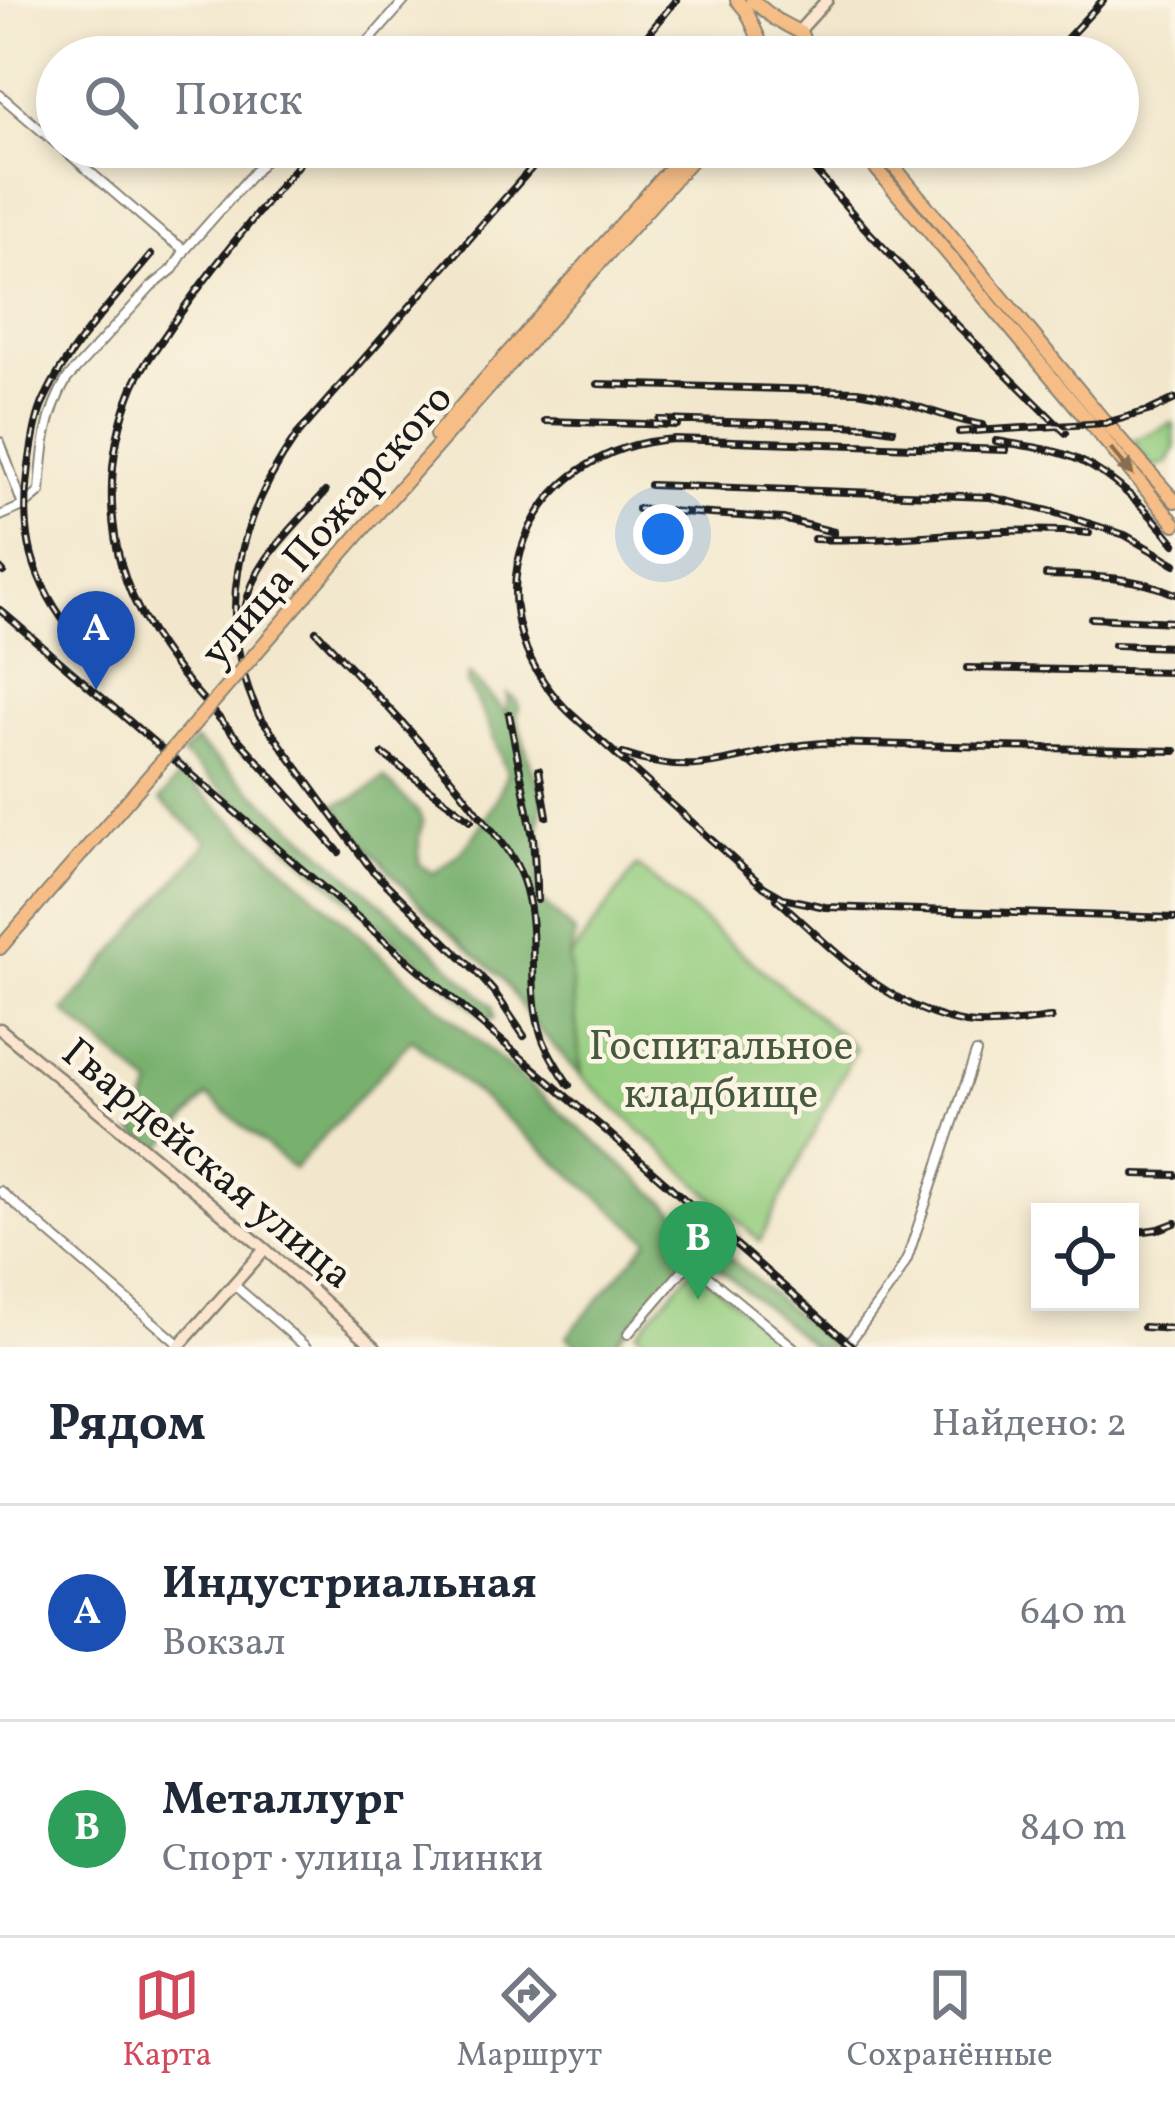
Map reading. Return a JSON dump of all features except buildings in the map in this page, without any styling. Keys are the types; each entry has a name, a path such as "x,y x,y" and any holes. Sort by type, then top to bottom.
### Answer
{"main road":[{"path":"737,0 758,36"},
{"path":"752,0 796,29 799,36"},
{"path":"768,36 781,26 796,29"},
{"name":"улица Пожарского","path":"0,948 670,168"},
{"name":"улица Пожарского","path":"364,523 684,168"},
{"path":"876,168 1175,524"},
{"path":"896,168 1175,501"},
{"name":"улица Пожарского","path":"0,937 30,908"}],"street":[{"path":"373,36 405,0"},
{"path":"796,29 827,0"},
{"path":"0,95 36,126"},
{"path":"85,168 185,250"},
{"path":"0,516 40,492 44,434 67,379 257,168"},
{"path":"0,442 23,506"},
{"name":"Гвардейская улица","path":"0,1029 266,1249 375,1347"},
{"path":"846,1347 907,1259 976,1053"},
{"path":"0,1192 180,1346 266,1249"},
{"path":"628,1334 681,1272 696,1267 793,1347"},
{"path":"234,1285 306,1347"}],"green space":[{"path":"1173,423 1175,448 1167,463 1154,468 1132,441"},
{"path":"469,674 507,714 507,694 516,700 531,766 544,793 538,832 544,846 537,883 542,901 575,933 569,959 582,1077 534,1024 501,977 430,915 335,804 353,799 384,778 419,813 423,823 419,864 433,873 458,854 487,816 507,773 467,683"},
{"path":"195,741 414,932 492,1006 494,1018 476,1010 182,755"},
{"path":"181,774 438,1006 833,1347 813,1347 697,1250 612,1347 579,1347 567,1336 649,1240 412,1039 294,1169 207,1096 158,1152 133,1131 152,1087 64,1011 208,842 160,800"},
{"name":"Госпитальное кладбище","path":"637,866 856,1048 760,1241 582,1077 569,959"},
{"path":"694,1267 785,1347 654,1347 637,1332"}],"railway":[{"path":"647,36 676,0"},
{"path":"1070,36 1103,0"},
{"path":"295,168 205,279 141,371 116,446 112,507 122,567 155,638 200,696 339,852"},
{"path":"524,1036 480,976 371,869 259,715 237,642 235,606 246,535 276,467 297,435 532,168"},
{"path":"813,168 957,325 1066,433"},
{"path":"69,628 43,586 29,545 26,501 36,424 67,360 151,255"},
{"path":"598,384 857,391 983,425"},
{"path":"959,432 1106,423 1175,399"},
{"path":"659,420 893,430"},
{"path":"545,421 677,425"},
{"path":"1006,450 675,439 623,449 580,470 547,501 525,539 516,581 519,626 536,670 569,712 764,887 783,898 825,907 1175,918"},
{"path":"996,441 1061,453 1094,468 1132,497 1175,544"},
{"path":"650,485 990,497 1125,535 1175,564"},
{"path":"245,609 266,560 325,492"},
{"path":"638,509 783,519 834,532"},
{"path":"814,539 1089,533"},
{"path":"0,569 3,572"},
{"path":"1046,575 1128,580 1175,594"},
{"path":"0,610 853,1347"},
{"path":"1091,618 1175,622"},
{"path":"316,631 434,759 513,859 528,899 537,1018 547,1050 569,1085"},
{"path":"1114,645 1175,647"},
{"path":"967,668 1175,672"},
{"path":"509,714 533,837 537,900"},
{"path":"623,754 652,762 702,765 823,743 1175,751"},
{"path":"383,754 471,820"},
{"path":"539,770 547,816"},
{"path":"777,899 863,975 911,1005 976,1024 1051,1018"},
{"path":"1135,1174 1175,1175"},
{"path":"1139,1232 1175,1223"},
{"path":"1144,1327 1175,1329"}],"place":[{"name":"Индустриальная","path":"96,690"},
{"name":"Металлург","path":"698,1300"}]}
